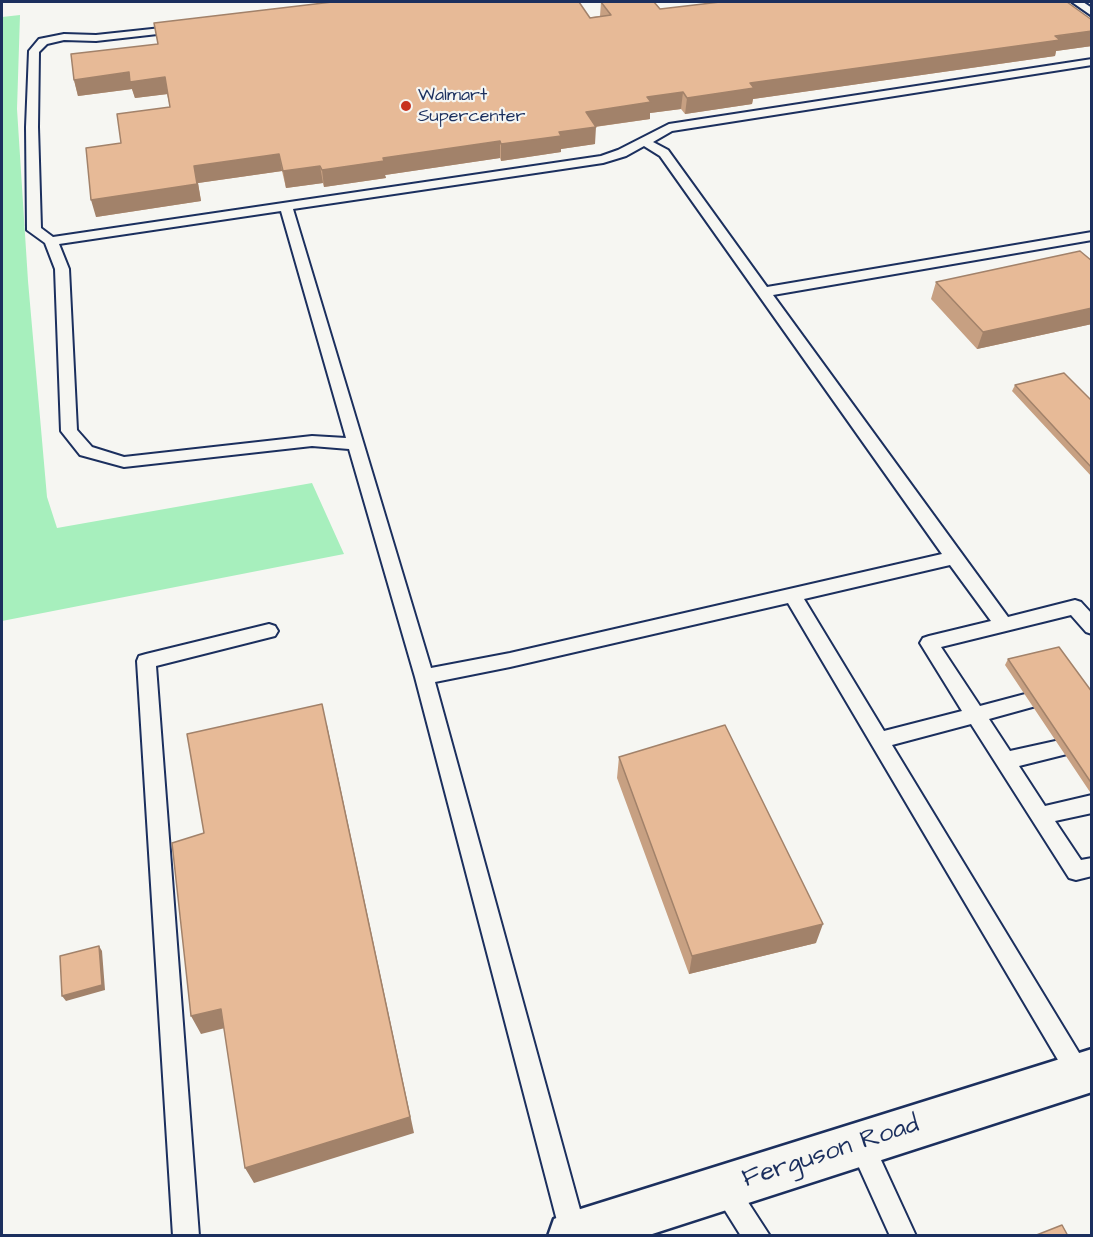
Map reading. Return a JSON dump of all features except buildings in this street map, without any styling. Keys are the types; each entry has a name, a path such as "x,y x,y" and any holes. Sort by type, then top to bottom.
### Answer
{"street":[{"name":"Ferguson Road","path":"593,1232 860,1143 1087,1081"}],"lane":[{"path":"1077,2 1092,13"},
{"path":"197,27 96,38 64,37 43,41 34,51 32,127 34,230 51,241 62,268 69,431 86,451 124,462 312,441 354,444"},
{"path":"51,241 603,159 622,153 669,129 704,122 1092,62"},
{"path":"643,141 664,153 1004,625"},
{"path":"286,206 354,444 593,1232"},
{"path":"764,292 1092,236"},
{"path":"424,676 510,660 954,558"},
{"path":"793,596 1087,1081"},
{"path":"1092,627 1075,607 929,643 1076,871 1092,867"},
{"path":"186,1236 146,661 269,631"},
{"path":"880,740 1029,701"},
{"path":"1004,761 1060,748"},
{"path":"1040,816 1092,804"},
{"path":"860,1143 903,1236"},
{"path":"724,1187 757,1236"}],"green space":[{"path":"20,15 17,109 28,281 47,497 57,528 312,483 344,554 2,621 2,17"}],"place":[{"name":"Walmart Supercenter","path":"406,106"}]}
